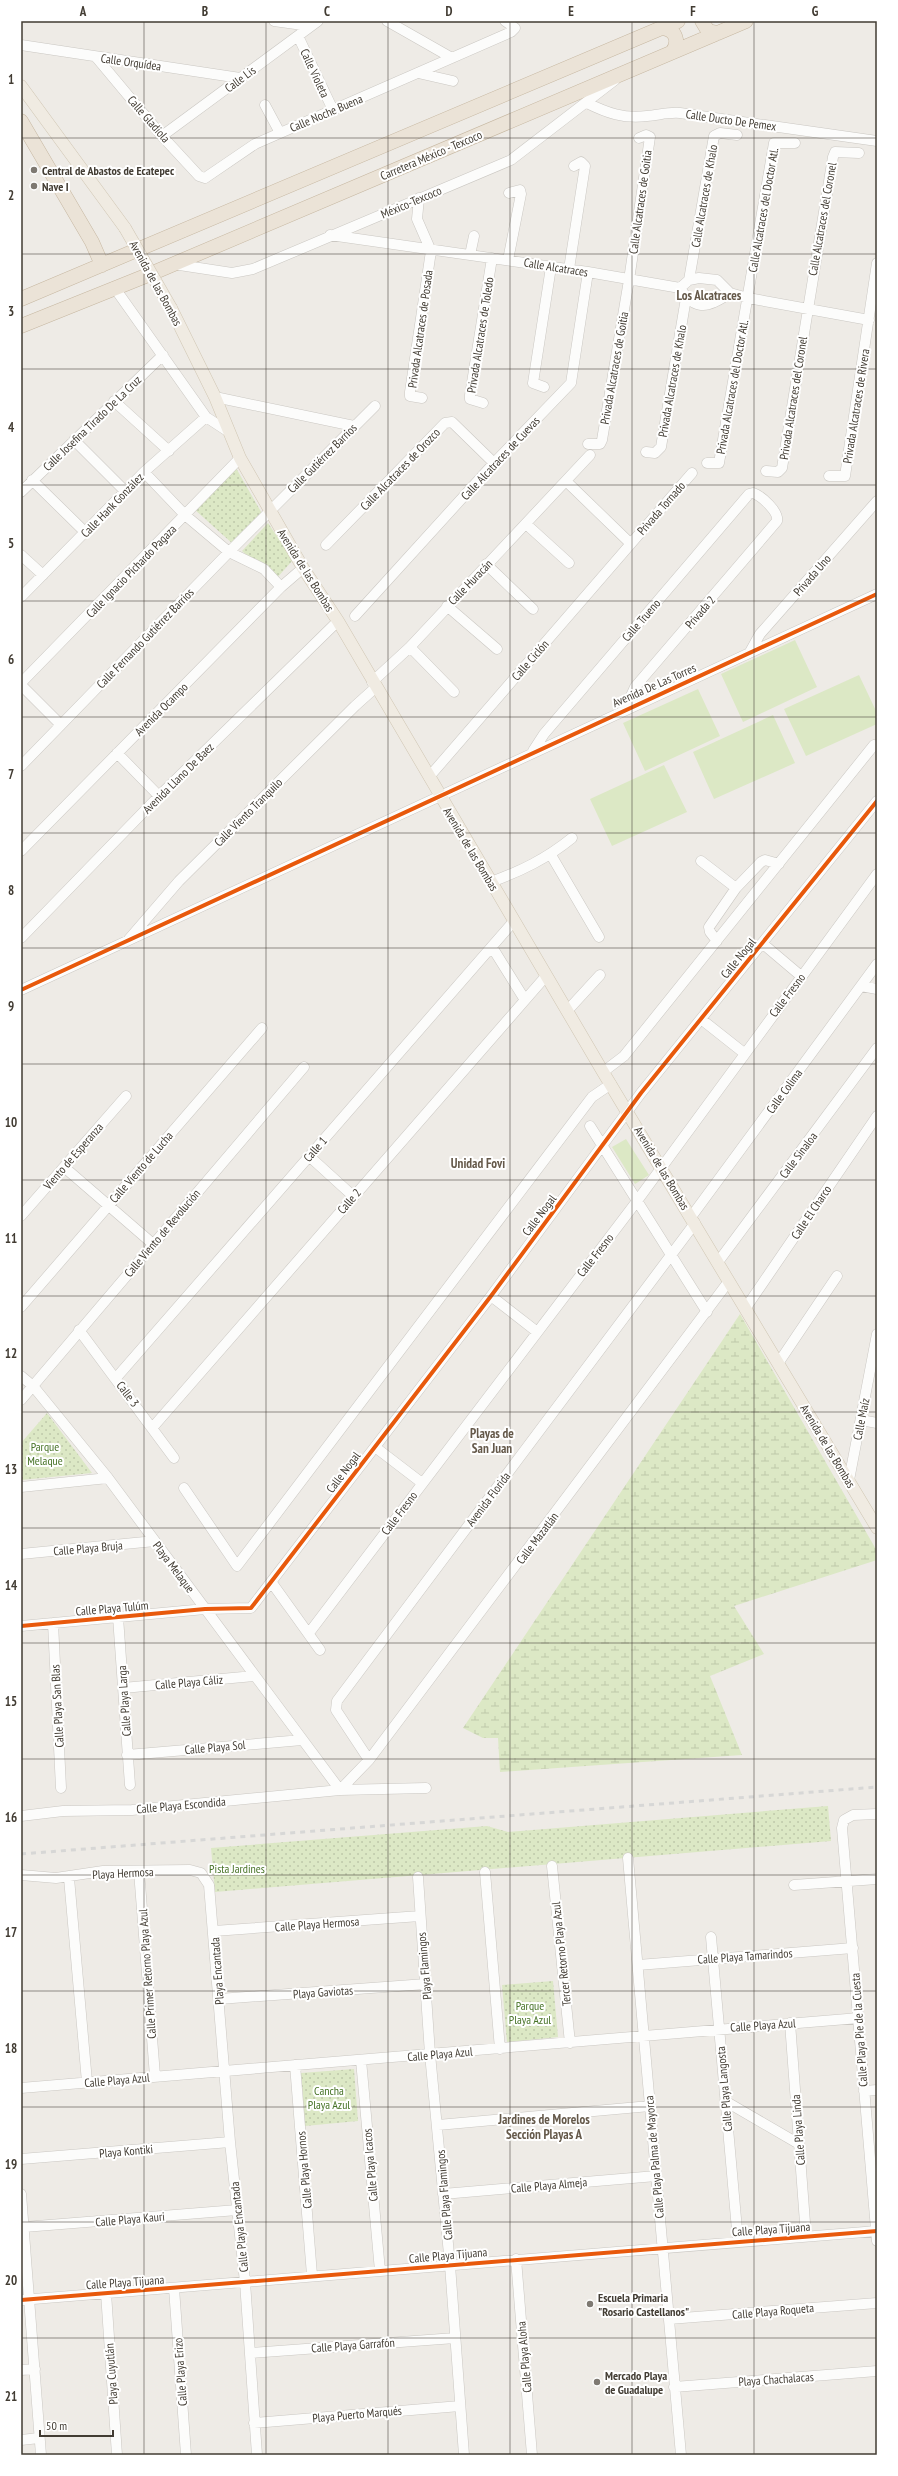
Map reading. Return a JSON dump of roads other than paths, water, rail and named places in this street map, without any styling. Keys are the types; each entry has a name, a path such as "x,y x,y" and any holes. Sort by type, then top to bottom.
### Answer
{"highway":[{"path":"21,299 678,21"},
{"path":"702,21 708,31 718,33"},
{"name":"Carretera México - Texcoco","path":"21,326 114,287 174,264 746,21"},
{"path":"662,28 670,30 675,36 676,45 672,52"},
{"path":"21,121 92,242 102,265"}],"main road":[{"name":"Avenida de las Bombas","path":"21,86 125,228 171,308 215,398 240,458 302,568 338,621 374,685 603,1072 745,1309 779,1362 877,1528"}],"street":[{"path":"274,21 314,24"},
{"path":"387,21 452,58"},
{"name":"Calle Noche Buena","path":"205,178 255,144 512,32 515,28 514,26 504,21"},
{"name":"Calle Lis","path":"162,136 314,24"},
{"name":"Calle Violeta","path":"298,36 333,110"},
{"name":"Calle Orquídea","path":"21,45 240,78"},
{"name":"Calle Gladiola","path":"96,57 162,136 199,176 205,178"},
{"path":"418,73 453,81"},
{"name":"México-Texcoco","path":"174,264 232,273 253,269 330,235 511,160 624,73"},
{"name":"Calle Ducto De Pemex","path":"587,103 613,115 647,116 667,112 680,113 877,141"},
{"path":"265,105 280,133"},
{"name":"Calle Alcatraces de Khalo","path":"689,280 714,136 720,133 737,135"},
{"name":"Calle Alcatraces de Goitia","path":"629,280 650,137 646,135 638,138"},
{"name":"Calle Alcatraces del Doctor Atl.","path":"748,298 774,143 795,143"},
{"name":"Calle Alcatraces del Coronel","path":"807,310 835,152 859,153"},
{"path":"569,269 585,166 581,162 574,166"},
{"path":"508,260 520,190 509,193"},
{"path":"419,198 416,220 431,251"},
{"name":"Calle Alcatraces","path":"330,235 431,251 569,269 680,288"},
{"path":"470,255 474,236"},
{"name":"Privada Alcatraces de Posada","path":"422,398 410,396 410,392 431,251"},
{"name":"Privada Alcatraces de Toledo","path":"483,403 474,402 470,399 470,395 492,258"},
{"path":"730,293 713,305 696,304 686,298 680,288 689,280 699,278 717,280 730,293 748,298 807,310 869,320 877,263"},
{"path":"544,387 533,383 551,267"},
{"name":"Calle Alcatraces de Cuevas","path":"355,616 494,463 571,383 588,272"},
{"name":"Privada Alcatraces de Goitia","path":"588,444 600,444 602,440 629,280"},
{"path":"114,287 206,417 229,432"},
{"name":"Privada Alcatraces de Khalo","path":"646,452 655,453 661,447 686,298"},
{"name":"Privada Alcatraces del Doctor Atl.","path":"707,463 719,464 748,298"},
{"name":"Privada Alcatraces del Coronel","path":"766,471 778,472 782,468 807,310"},
{"name":"Privada Alcatraces de Rivera","path":"829,476 845,476 869,320"},
{"name":"Calle Josefina Tirado De La Cruz","path":"21,492 163,355"},
{"path":"215,398 226,398 354,426"},
{"path":"114,401 169,451"},
{"name":"Calle Gutiérrez Barrios","path":"270,511 375,406"},
{"name":"Calle Hank González","path":"21,597 125,490 206,417"},
{"name":"Calle Alcatraces de Orozco","path":"326,545 445,423 452,422 494,463"},
{"path":"74,440 125,490"},
{"name":"Calle Huracán","path":"374,685 590,454"},
{"name":"Calle Ignacio Pichardo Pagaza","path":"21,684 240,458"},
{"path":"144,472 185,515 229,552 264,569 281,586"},
{"name":"Privada Tornado","path":"630,543 692,473"},
{"path":"32,480 85,532"},
{"path":"566,481 630,543"},
{"name":"Privada 2","path":"624,709 635,687 777,521 778,516 753,493"},
{"name":"Calle Trueno","path":"533,751 554,722 749,494 753,493"},
{"name":"Privada Uno","path":"750,652 760,634 877,501"},
{"name":"Calle Fernando Gutiérrez Barrios","path":"21,766 270,511"},
{"path":"526,524 569,562"},
{"name":"Calle Ciclón","path":"429,777 630,543"},
{"path":"21,555 43,575"},
{"path":"486,564 532,609"},
{"name":"Avenida Ocampo","path":"21,851 281,586 302,568"},
{"name":"Avenida De Las Torres","path":"21,990 127,942 533,751 877,594"},
{"path":"447,606 497,649"},
{"name":"Avenida Llano De Baez","path":"21,938 159,796 338,621"},
{"path":"410,647 454,692"},
{"path":"21,684 61,725"},
{"name":"Calle Viento Tranquilo","path":"127,942 179,881 355,706 374,685"},
{"path":"603,1072 624,1056 874,745"},
{"path":"117,753 159,796"},
{"name":"Calle Nogal","path":"205,1609 251,1608 272,1583 491,1296 628,1112 877,801"},
{"path":"491,882 528,868 551,855 572,838"},
{"path":"551,855 599,937"},
{"path":"717,941 710,932 710,927 736,888 761,862 765,860 779,864"},
{"path":"701,861 736,888"},
{"name":"Calle Fresno","path":"309,1634 536,1332 637,1201 660,1166 877,874"},
{"name":"Calle 1","path":"116,1378 514,921"},
{"name":"Calle Nogal","path":"762,943 801,976"},
{"path":"492,947 525,1000"},
{"name":"Calle Colima","path":"693,1220 877,964"},
{"path":"567,1011 600,975"},
{"name":"Calle 2","path":"153,1427 546,976"},
{"path":"861,986 877,989"},
{"path":"701,1019 744,1053"},
{"name":"Calle Viento de Lucha","path":"21,1307 262,1028"},
{"name":"Calle Sinaloa","path":"718,1262 877,1048"},
{"name":"Calle Viento de Revolución","path":"21,1400 304,1067"},
{"path":"184,1488 237,1566 592,1097 611,1084"},
{"name":"Viento de Esperanza","path":"21,1216 126,1096"},
{"name":"Calle El Charco","path":"745,1309 877,1116"},
{"path":"590,1126 707,1312"},
{"path":"309,1156 353,1196"},
{"path":"64,1167 153,1244"},
{"name":"Avenida Florida","path":"370,1760 336,1710 337,1701 671,1255 693,1220"},
{"path":"779,1362 837,1276"},
{"name":"Calle Mazatlán","path":"340,1790 370,1760 729,1281"},
{"path":"491,1296 536,1332"},
{"name":"Calle 3","path":"79,1330 153,1427 174,1458"},
{"name":"Calle Maíz","path":"849,1480 877,1334"},
{"name":"Playa Melaque","path":"21,1376 33,1386 108,1478 340,1790"},
{"path":"861,1420 877,1423"},
{"path":"375,1447 422,1483"},
{"path":"21,1487 108,1478"},
{"name":"Calle Playa Bruja","path":"21,1554 155,1541"},
{"path":"272,1583 320,1650"},
{"name":"Calle Playa Tulúm","path":"21,1626 205,1609"},
{"name":"Calle Playa Larga","path":"118,1617 130,1785"},
{"name":"Calle Playa San Blas","path":"53,1623 61,1788"},
{"name":"Calle Playa Cáliz","path":"123,1688 254,1676"},
{"name":"Calle Playa Sol","path":"127,1755 302,1740"},
{"name":"Calle Playa Escondida","path":"21,1816 62,1812 132,1810 340,1790 426,1788"},
{"name":"Calle Playa Pie de la Cuesta","path":"877,1814 852,1815 844,1820 842,1828 864,2091 873,2160 877,2241"},
{"name":"Calle Playa Palma de Mayorca","path":"628,1858 661,2248 681,2455"},
{"name":"Tercer Retorno Playa Azul","path":"552,1866 570,2043"},
{"name":"Playa Hermosa","path":"21,1875 69,1878 103,1871 190,1870 201,1873"},
{"name":"Calle Primer Retorno Playa Azul","path":"139,1871 155,2076"},
{"path":"485,1872 500,2049"},
{"name":"Playa Encantada","path":"201,1873 209,1885 226,2071"},
{"path":"69,1878 87,2082"},
{"name":"Playa Flamingos","path":"418,1878 430,2054"},
{"path":"794,1885 877,1879"},
{"name":"Calle Playa Hermosa","path":"214,1932 420,1916"},
{"name":"Calle Playa Langosta","path":"711,1937 738,2241"},
{"name":"Calle Playa Tamarindos","path":"638,1965 853,1948"},
{"name":"Playa Gaviotas","path":"219,1999 426,1984"},
{"name":"Calle Playa Azul","path":"21,2088 859,2018"},
{"name":"Calle Playa Linda","path":"790,2023 806,2236"},
{"name":"Calle Playa Flamingos","path":"430,2054 438,2125 450,2265 464,2455"},
{"name":"Calle Playa Icacos","path":"361,2060 380,2271"},
{"name":"Calle Playa Hornos","path":"295,2065 312,2276"},
{"name":"Calle Playa Encantada","path":"226,2071 230,2142 245,2282 256,2455"},
{"path":"864,2091 877,2090"},
{"path":"725,2101 799,2144"},
{"path":"438,2125 650,2106"},
{"name":"Playa Kontiki","path":"21,2159 230,2142"},
{"name":"Calle Playa Almeja","path":"443,2194 656,2176"},
{"path":"21,2194 24,2227 25,2299 35,2369 41,2455"},
{"name":"Calle Playa Kauri","path":"24,2227 237,2210"},
{"name":"Calle Playa Tijuana","path":"25,2299 106,2294 516,2259 876,2231"},
{"name":"Calle Playa Aloha","path":"516,2259 532,2455"},
{"name":"Calle Playa Erizo","path":"174,2288 186,2455"},
{"name":"Playa Cuyutlán","path":"106,2294 117,2455"},
{"name":"Calle Playa Roqueta","path":"669,2319 877,2302"},
{"name":"Calle Playa Garrafón","path":"250,2353 455,2338"},
{"path":"21,2370 35,2369"},
{"name":"Playa Chachalacas","path":"674,2386 877,2371"},
{"name":"Playa Puerto Marqués","path":"254,2423 460,2406"},
{"path":"21,2440 39,2438"}],"railway":[{"path":"21,1854 877,1787"}],"place":[{"name":"Central de Abastos de Ecatepec","path":"34,170"},
{"name":"Nave I","path":"34,186"},
{"name":"Escuela Primaria \"Rosario Castellanos\"","path":"590,2304"},
{"name":"Mercado Playa de Guadalupe","path":"597,2382"}],"district":[{"name":"Los Alcatraces","path":"709,295"},
{"name":"Unidad Fovi","path":"478,1163"},
{"name":"Playas de San Juan","path":"492,1440"},
{"name":"Jardines de Morelos Sección Playas A","path":"544,2126"}],"park label":[{"name":"Parque Melaque","path":"45,1453"},
{"name":"Pista Jardines","path":"237,1868"},
{"name":"Parque Playa Azul","path":"530,2012"},
{"name":"Cancha Playa Azul","path":"329,2097"}]}
